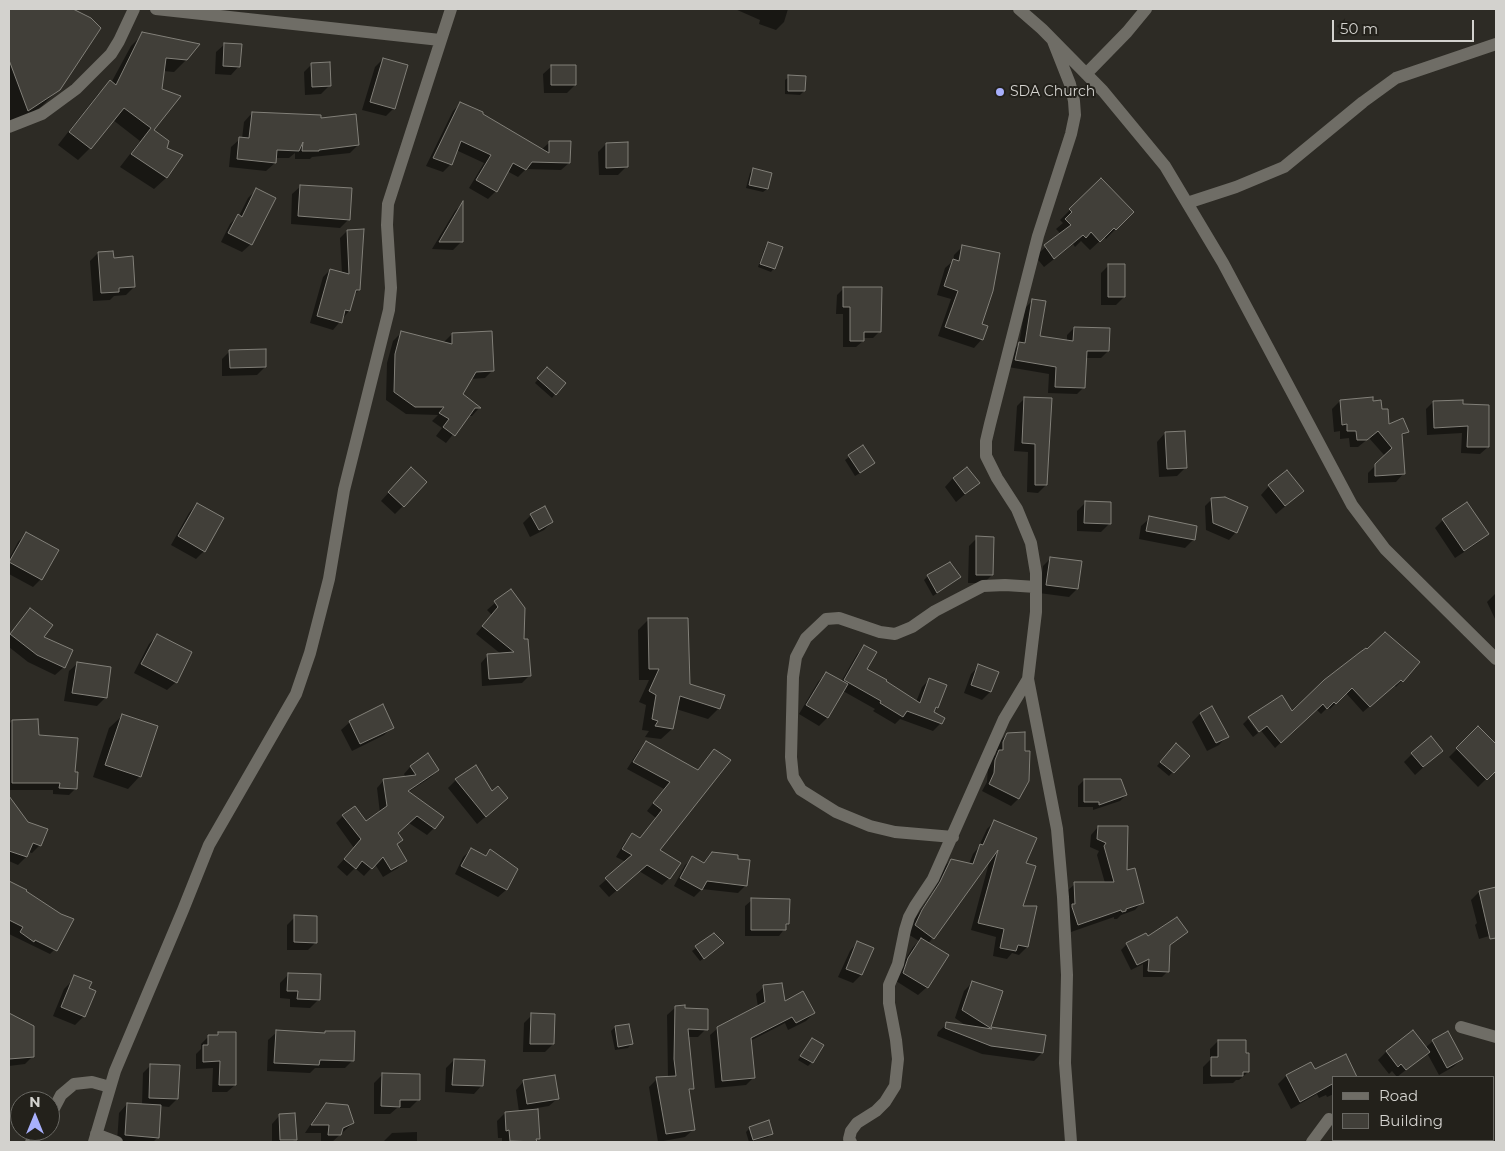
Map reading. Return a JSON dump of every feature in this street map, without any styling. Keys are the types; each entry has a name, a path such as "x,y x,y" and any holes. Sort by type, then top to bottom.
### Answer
{"street":[{"path":"9,127 42,114 76,89 111,54 134,9"},
{"path":"156,9 198,11 440,40"},
{"path":"117,1142 95,1138 115,1071 209,844 296,694 310,653 329,579 344,490 388,310 391,288 387,225 388,204 451,9"},
{"path":"1018,9 1054,41 1103,91 1165,166 1223,263 1352,505 1385,549 1496,659"},
{"path":"1086,74 1127,32 1146,9"},
{"path":"1054,41 1070,84 1075,115 1071,134 1038,236 986,441 986,456 997,478 1017,509 1031,543 1036,573 1036,612 1028,679 1057,829 1067,975 1065,1063 1071,1142"},
{"path":"1187,203 1236,188 1284,167 1363,102 1396,78 1496,44"},
{"path":"953,837 894,832 870,826 836,812 801,790 793,777 791,757 792,677 796,657 806,638 826,618 839,618 880,632 895,634 912,627 935,611 983,586 1036,587"},
{"path":"851,1142 849,1139 851,1131 857,1123 881,1107 894,1086 898,1059 888,985 898,964 909,917 933,879 1004,719 1028,679"},
{"path":"1461,1028 1496,1037"},
{"path":"60,1098 74,1084 92,1082 110,1087"},
{"path":"1312,1142 1329,1119"}],"building":[{"path":"9,9 73,9 91,18 101,28 60,90 28,111 9,60"},
{"path":"142,32 200,44 187,60 166,58 162,89 181,96 154,130 169,141 167,148 183,155 167,178 131,154 151,128 124,108 91,149 69,132 110,80 116,85"},
{"path":"224,43 242,44 240,67 223,66"},
{"path":"383,58 408,65 395,109 370,102"},
{"path":"330,62 331,86 312,87 311,63"},
{"path":"551,65 576,65 576,85 551,85"},
{"path":"788,75 806,76 805,91 788,91"},
{"path":"460,102 483,112 483,114 549,153 549,141 571,141 570,163 532,162 526,170 513,163 497,192 476,180 491,155 461,141 452,165 433,158"},
{"path":"252,112 321,115 321,118 356,114 359,145 319,151 302,151 303,142 299,151 277,150 276,163 237,159 239,137 249,138"},
{"path":"628,142 628,167 606,168 606,143"},
{"path":"753,168 772,173 768,189 749,185"},
{"path":"1101,178 1134,212 1116,230 1114,228 1100,242 1091,232 1086,238 1083,235 1054,259 1044,245 1071,225 1065,219 1072,212 1069,209"},
{"path":"300,185 352,188 350,220 298,216"},
{"path":"256,188 276,198 252,245 228,233 238,214 242,217"},
{"path":"463,201 463,242 439,242"},
{"path":"364,229 360,290 356,290 350,311 345,310 342,323 317,316 330,269 349,274 347,230"},
{"path":"768,242 783,247 775,269 760,264"},
{"path":"962,245 1000,253 993,291 982,324 988,326 983,340 945,327 958,291 944,286 953,259 959,261"},
{"path":"113,251 114,258 133,256 135,287 119,288 119,292 101,293 98,252"},
{"path":"1108,264 1125,264 1125,297 1108,297"},
{"path":"843,287 882,287 881,332 864,332 864,341 850,341 850,307 843,307"},
{"path":"1032,299 1046,301 1040,336 1073,341 1074,327 1110,328 1109,351 1087,351 1085,388 1055,387 1056,367 1015,360 1019,342 1025,343"},
{"path":"401,331 452,344 452,333 492,331 494,371 476,372 463,394 481,408 475,408 455,436 443,427 449,419 439,413 444,407 415,407 394,392 395,354"},
{"path":"266,349 266,367 230,368 229,350"},
{"path":"547,367 566,383 556,395 537,378"},
{"path":"1024,397 1052,398 1047,485 1035,485 1035,444 1022,443"},
{"path":"1373,397 1373,401 1381,400 1382,409 1388,409 1389,424 1403,418 1409,432 1402,434 1405,474 1375,476 1375,464 1392,448 1378,431 1367,440 1357,440 1356,431 1347,431 1347,424 1342,425 1340,400"},
{"path":"1463,400 1463,404 1489,405 1489,447 1467,447 1468,426 1434,428 1433,401"},
{"path":"1185,431 1187,468 1167,469 1165,432"},
{"path":"863,445 875,463 860,473 848,455"},
{"path":"411,467 427,482 404,507 388,492"},
{"path":"967,467 980,483 965,494 953,478"},
{"path":"1287,470 1304,491 1285,506 1268,485"},
{"path":"1225,497 1248,507 1237,533 1213,523 1211,498"},
{"path":"1085,501 1111,502 1111,524 1084,523"},
{"path":"1467,502 1489,534 1464,551 1442,519"},
{"path":"197,503 224,518 205,552 178,536"},
{"path":"545,506 553,522 539,530 530,514"},
{"path":"1149,516 1197,526 1195,540 1146,531"},
{"path":"26,532 59,550 42,580 9,562"},
{"path":"976,536 994,537 993,575 976,575"},
{"path":"1050,557 1082,561 1078,589 1046,585"},
{"path":"950,562 961,577 937,593 927,575"},
{"path":"511,589 525,608 524,639 528,639 531,676 489,679 487,654 514,652 482,626 498,607 494,601"},
{"path":"30,608 53,625 44,637 73,650 65,668 37,655 10,634"},
{"path":"648,618 688,618 690,684 725,695 720,709 680,696 673,729 655,726 658,721 652,719 656,695 649,691 659,669 649,669"},
{"path":"1385,632 1420,662 1403,682 1401,680 1370,707 1352,688 1336,704 1334,702 1327,709 1323,704 1281,743 1267,726 1259,732 1248,717 1282,695 1292,711 1324,680 1367,649"},
{"path":"157,634 192,652 177,683 141,664"},
{"path":"864,645 877,652 867,669 887,680 920,703 929,678 947,685 938,708 936,707 934,712 945,718 942,724 907,711 903,717 880,703 881,701 844,680"},
{"path":"77,662 111,667 107,698 72,693"},
{"path":"978,664 999,672 991,692 971,685"},
{"path":"826,672 848,684 828,718 806,705"},
{"path":"383,704 394,728 360,744 349,721"},
{"path":"1212,706 1229,737 1216,743 1200,713"},
{"path":"122,714 158,726 141,777 105,765"},
{"path":"38,719 39,735 78,738 75,772 78,772 77,789 59,788 60,783 12,783 12,720"},
{"path":"1478,726 1496,744 1496,771 1487,780 1456,748"},
{"path":"1025,732 1025,751 1030,751 1029,781 1019,799 989,784 994,773 995,760 999,750 1003,750 1003,742 1007,733"},
{"path":"1431,736 1443,751 1423,767 1411,753"},
{"path":"646,741 698,770 714,749 731,760 660,850 681,863 670,879 647,865 617,891 605,878 632,855 622,849 632,833 640,838 662,810 653,803 670,782 633,762"},
{"path":"1176,743 1190,756 1174,773 1160,762"},
{"path":"428,753 439,770 408,791 444,817 435,829 417,816 398,833 403,840 397,844 407,861 391,870 383,857 372,869 362,861 356,869 344,859 361,839 342,815 355,806 366,821 387,806 383,779 416,775 410,766"},
{"path":"476,765 492,791 498,786 508,798 486,817 455,779"},
{"path":"1084,779 1121,779 1127,795 1099,805 1099,802 1084,802"},
{"path":"9,796 28,822 48,829 41,846 33,843 27,857 9,851"},
{"path":"994,820 1037,838 1026,863 1036,866 1023,906 1037,906 1028,947 1018,945 1016,951 1000,948 1004,929 978,923 998,850 934,939 915,925 922,910 940,882 951,859 973,864 980,844 983,845"},
{"path":"1098,826 1128,826 1127,870 1135,868 1144,903 1126,909 1126,911 1122,912 1121,910 1078,925 1072,907 1072,904 1075,904 1074,882 1114,882 1104,846 1106,843 1097,839"},
{"path":"471,848 486,856 490,849 518,869 507,890 461,866"},
{"path":"712,852 738,855 738,859 750,860 747,886 707,881 702,890 680,878 692,856 704,863"},
{"path":"9,881 27,890 61,914 74,919 57,951 35,940 34,942 20,932 23,927 9,920"},
{"path":"1496,887 1496,938 1490,939 1479,891"},
{"path":"751,898 790,899 789,924 786,924 786,930 751,930"},
{"path":"294,915 317,916 317,943 294,942"},
{"path":"1177,917 1188,932 1170,945 1169,972 1148,971 1149,959 1137,965 1126,943 1146,933 1148,936"},
{"path":"714,933 724,943 704,959 695,946"},
{"path":"921,938 949,955 928,988 903,973 908,958"},
{"path":"857,941 874,948 862,975 846,969"},
{"path":"288,973 321,974 320,1000 297,999 298,991 287,991"},
{"path":"74,975 92,982 89,988 96,991 85,1017 61,1007"},
{"path":"972,981 1003,991 991,1027 1046,1035 1043,1053 991,1046 945,1028 946,1022 992,1029 962,1010"},
{"path":"782,983 785,1001 803,991 815,1013 796,1023 792,1017 751,1038 755,1078 722,1081 717,1027 765,1002 763,985"},
{"path":"685,1005 685,1008 708,1009 708,1030 688,1029 694,1089 689,1089 695,1130 666,1134 656,1077 676,1076 674,1059 675,1006"},
{"path":"9,1013 34,1026 34,1057 9,1059"},
{"path":"531,1013 555,1014 554,1044 530,1044"},
{"path":"629,1024 633,1044 618,1047 615,1026"},
{"path":"276,1030 325,1033 325,1031 355,1031 354,1061 320,1060 319,1065 274,1063"},
{"path":"1413,1030 1430,1052 1406,1070 1401,1064 1398,1067 1386,1051"},
{"path":"1448,1031 1463,1059 1447,1068 1432,1040"},
{"path":"218,1032 236,1032 236,1085 219,1085 220,1061 203,1062 203,1045 208,1045 208,1035 218,1035"},
{"path":"812,1038 824,1045 813,1063 800,1056"},
{"path":"1218,1040 1246,1040 1246,1053 1249,1053 1249,1072 1243,1072 1243,1076 1211,1076 1211,1057 1218,1057"},
{"path":"1346,1054 1357,1076 1332,1076 1332,1084 1300,1102 1286,1075 1311,1062 1315,1069"},
{"path":"454,1059 485,1060 483,1086 452,1085"},
{"path":"150,1064 180,1065 178,1099 149,1098"},
{"path":"382,1073 420,1074 420,1100 400,1100 400,1107 381,1106"},
{"path":"555,1075 559,1099 527,1104 523,1080"},
{"path":"127,1103 161,1105 159,1138 125,1135"},
{"path":"326,1103 348,1105 354,1123 343,1128 341,1135 328,1135 329,1125 311,1125"},
{"path":"538,1109 540,1139 536,1139 537,1142 510,1141 509,1130 506,1131 505,1112"},
{"path":"295,1113 297,1140 280,1140 279,1114"},
{"path":"769,1120 773,1134 753,1140 749,1127"}],"place":[{"name":"SDA Church","path":"1000,92"}]}
